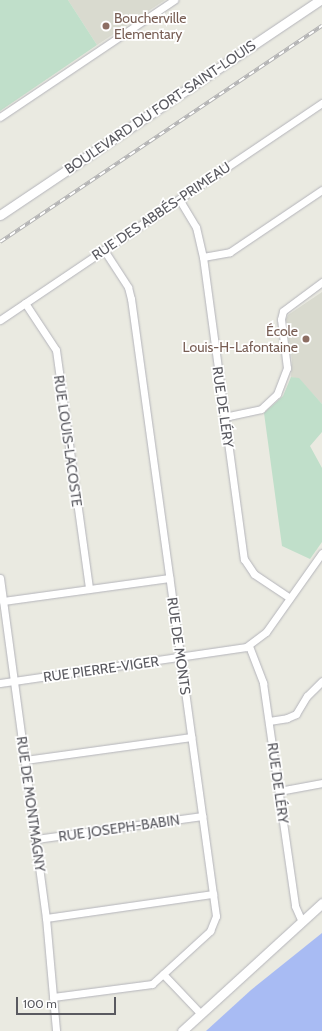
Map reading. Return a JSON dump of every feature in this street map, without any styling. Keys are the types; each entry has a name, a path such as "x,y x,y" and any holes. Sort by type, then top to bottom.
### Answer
{"street":[{"path":"0,117 174,0"},
{"name":"BOULEVARD DU FORT-SAINT-LOUIS","path":"0,215 320,0"},
{"name":"RUE DES ABBÉS-PRIMEAU","path":"0,320 322,103"},
{"path":"203,257 230,252 322,190"},
{"name":"RUE DE LÉRY","path":"179,199 196,228 203,257 245,563 254,574 290,598"},
{"name":"RUE DE MONTS","path":"53,998 148,985 163,974 212,928 216,916 131,299 128,287 104,250"},
{"path":"224,417 261,409 277,394 287,368 281,315 289,304 322,282"},
{"name":"RUE LOUIS-LACOSTE","path":"25,302 56,350 89,589"},
{"name":"RUE PIERRE-VIGER","path":"0,683 181,658 249,646 266,632 322,552"},
{"name":"RUE DE MONTMAGNY","path":"0,578 46,918 56,1031"},
{"path":"3,601 169,578"},
{"name":"RUE DE LÉRY","path":"249,646 262,678 295,906 302,922"},
{"path":"269,721 287,718 296,714 307,696 322,680"},
{"path":"25,760 191,737"},
{"path":"279,791 322,783"},
{"name":"RUE JOSEPH-BABIN","path":"36,839 202,816"},
{"path":"46,918 213,894"},
{"path":"182,1031 322,903"},
{"path":"163,974 201,1014"}],"shaded area":[{"name":"Boucherville Elementary","path":"68,0 165,0 97,45"},
{"name":"École Louis-H-Lafontaine","path":"322,292 322,404 299,379 291,377 292,360 286,319 288,315"}],"green space":[{"path":"0,0 68,0 97,45 0,111"},
{"path":"291,377 299,378 322,404 322,432 310,446 322,468 322,542 310,559 282,546 264,413 283,396"}],"water":[{"path":"322,933 322,1031 206,1031 251,990"}],"railway":[{"path":"0,242 322,26"}],"place":[{"name":"Boucherville Elementary","path":"106,26"},
{"name":"École Louis-H-Lafontaine","path":"306,339"}]}
